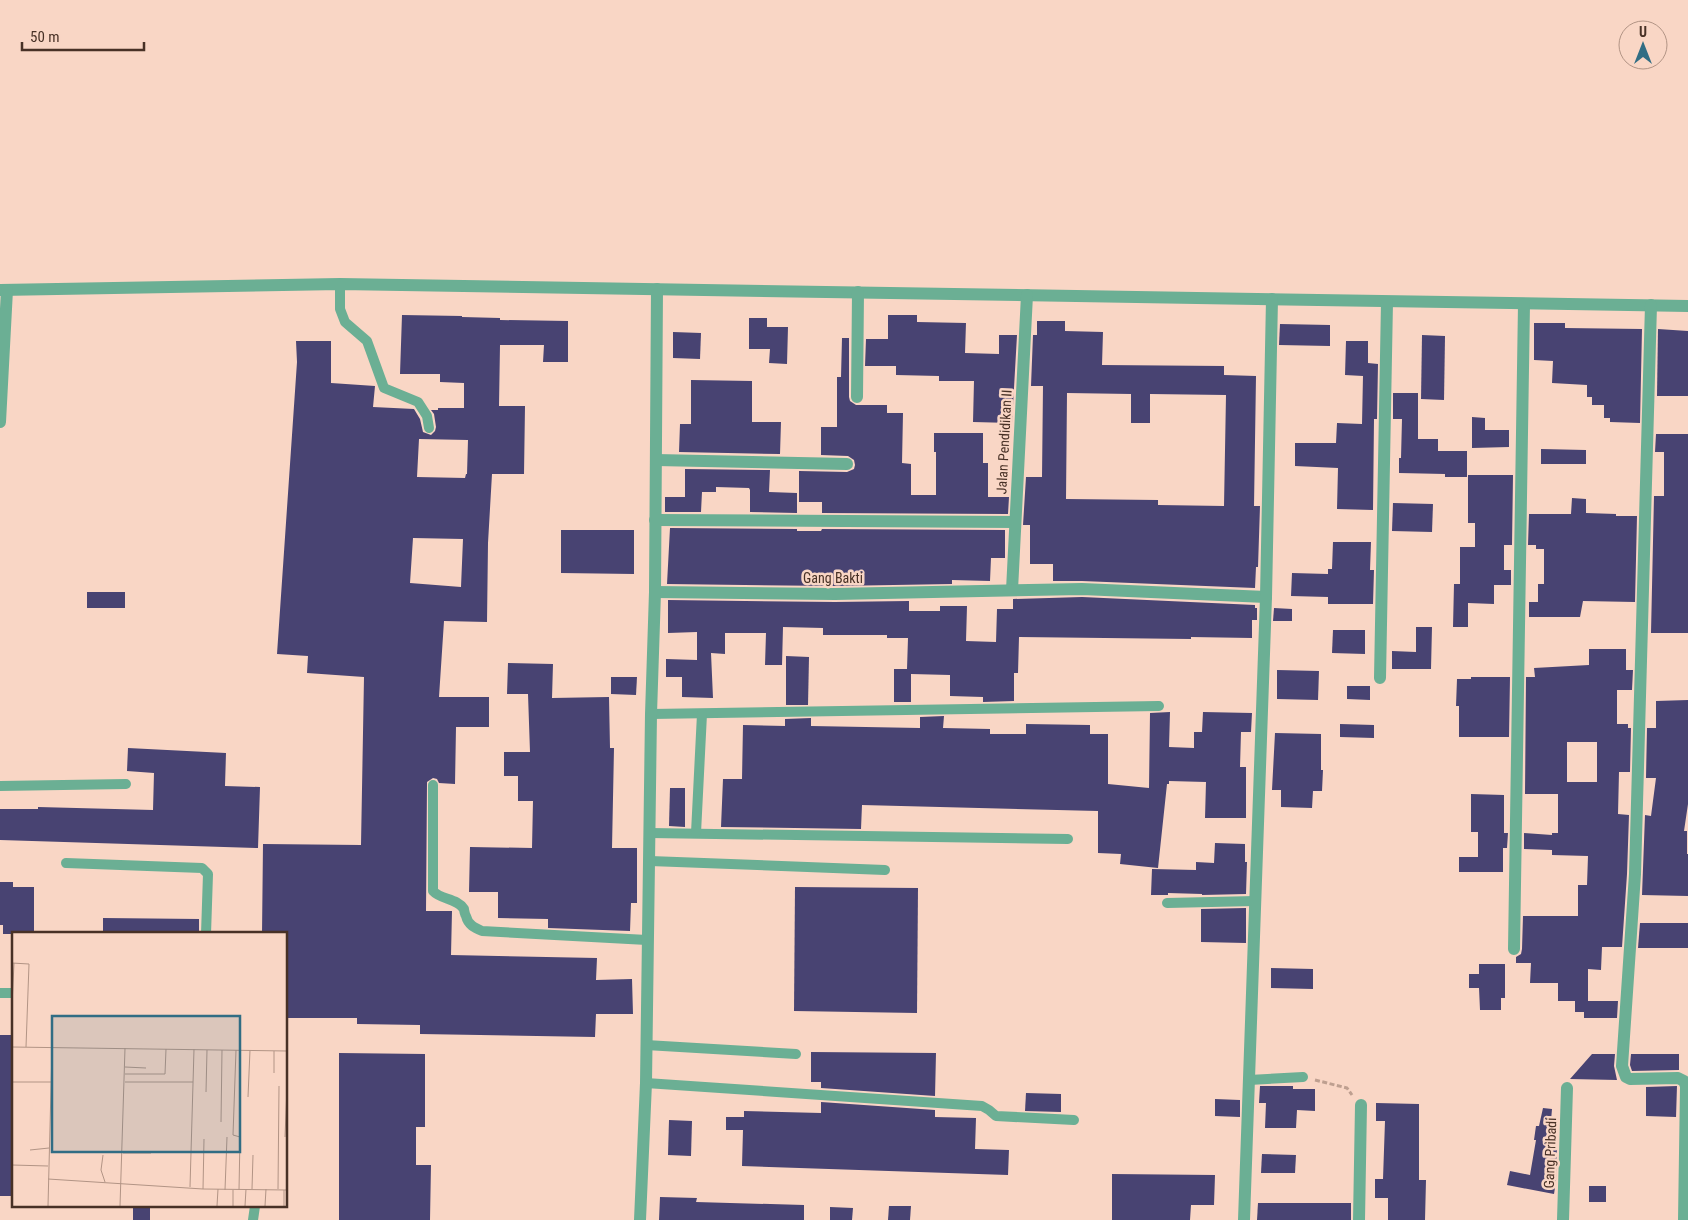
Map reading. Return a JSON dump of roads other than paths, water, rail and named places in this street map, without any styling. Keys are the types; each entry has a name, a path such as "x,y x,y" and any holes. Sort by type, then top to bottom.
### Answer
{"street":[{"path":"0,422 4,290 340,284 1688,306"},
{"path":"640,1220 646,1083 651,714 655,592 657,289"},
{"path":"857,397 858,292"},
{"name":"Jalan Pendidikan II","path":"1012,590 1027,295"},
{"path":"1244,1220 1266,597 1272,299"},
{"path":"1380,678 1387,302"},
{"path":"1514,949 1524,304"},
{"path":"1651,305 1635,874 1622,1066 1626,1078 1630,1079 1678,1078 1684,1081 1686,1086 1684,1220"},
{"path":"656,460 847,464"},
{"path":"655,520 1015,522"},
{"name":"Gang Bakti","path":"655,592 835,594 1082,589 1266,597"},
{"name":"Gang Pribadi","path":"1563,1220 1567,1088"},
{"path":"1359,1220 1361,1105"}],"lane":[{"path":"340,284 340,309 345,322 367,341 384,388 418,402 427,416 429,428"},
{"path":"651,714 1159,706"},
{"path":"696,833 702,714"},
{"path":"0,786 126,784"},
{"path":"433,786 433,892 438,897 455,902 464,909 466,919 474,928 482,931 648,940"},
{"path":"650,833 1068,839"},
{"path":"650,861 885,870"},
{"path":"66,863 202,868 208,874 206,932"},
{"path":"1167,903 1255,901"},
{"path":"646,1045 796,1054"},
{"path":"1249,1080 1303,1077"},
{"path":"646,1083 982,1106 996,1116 1074,1120"}]}
